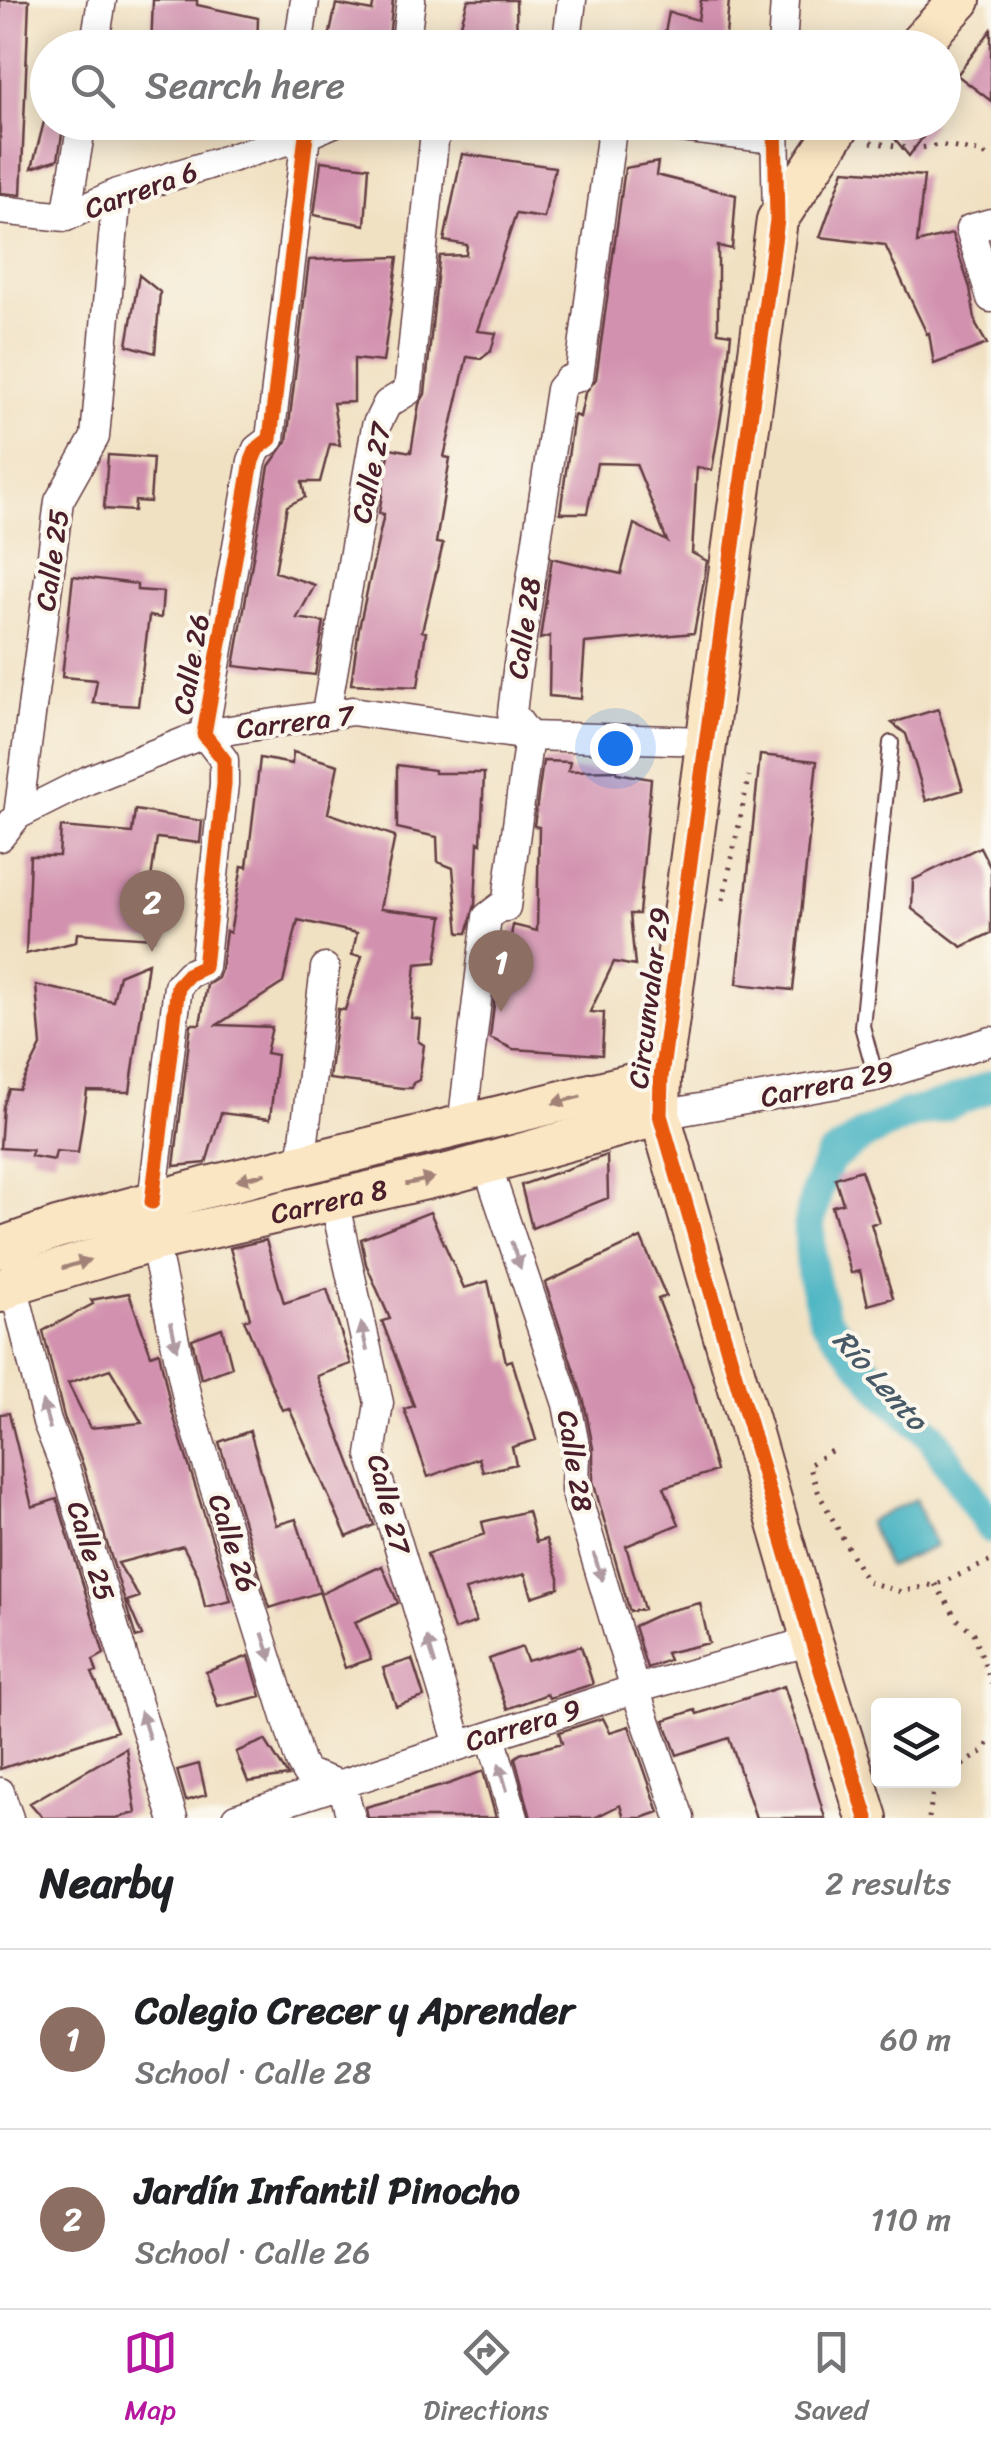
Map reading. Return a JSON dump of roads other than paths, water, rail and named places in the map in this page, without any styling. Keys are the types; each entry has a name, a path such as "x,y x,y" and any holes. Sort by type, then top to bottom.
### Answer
{"street":[{"path":"97,30 102,0"},
{"path":"301,30 305,0"},
{"path":"406,30 410,0"},
{"path":"568,30 572,0"},
{"path":"784,30 786,0"},
{"path":"932,30 960,0"},
{"path":"66,218 79,140"},
{"name":"Carrera 6","path":"0,210 66,218 117,193 273,140"},
{"name":"Calle 26","path":"304,140 270,439 257,448 252,461 204,734 224,760 217,861 204,966 178,986 166,1060 153,1221 188,1402 300,1762 306,1773 342,1784"},
{"name":"Calle 27","path":"326,713 376,426 388,404 408,391 434,140"},
{"name":"Calle 28","path":"462,1126 487,916 506,907 529,736 512,713 517,671 560,389 568,380 578,377 611,140"},
{"path":"775,140 777,220"},
{"path":"777,220 831,140"},
{"name":"Calle 25","path":"9,826 59,502 94,437 117,193"},
{"name":"Circunvalar 29","path":"777,220 661,1096 812,1641 867,1818"},
{"path":"980,226 991,298"},
{"name":"Carrera 7","path":"9,826 88,780 204,734 326,713 352,711 529,736 707,741"},
{"path":"301,1165 325,968"},
{"name":"Carrera 29","path":"661,1096 876,1077 991,1041"},
{"name":"Carrera 8","path":"153,1221 334,1200 486,1162 661,1096"},
{"name":"Carrera 8","path":"4,1275 301,1165 462,1126 661,1096"},
{"name":"Calle 28","path":"486,1162 567,1404 576,1451 575,1490 635,1689 680,1818"},
{"name":"Calle 27","path":"334,1200 379,1403 371,1455 459,1744"},
{"name":"Calle 25","path":"4,1275 173,1818"},
{"name":"Carrera 9","path":"236,1818 635,1689 812,1641"},
{"path":"491,1736 514,1818"},
{"path":"342,1784 351,1818"},
{"path":"0,1792 9,1818"}],"lane":[{"path":"876,1077 862,1026 892,743"}],"water":[{"path":"915,1499 936,1546 888,1567 868,1522"}],"waterway":[{"name":"Río Lento","path":"991,1086 946,1105 905,1115 864,1135 830,1158 809,1224 812,1272 824,1318 884,1391 931,1435 991,1528"}],"place":[{"name":"Jardín Infantil Pinocho","path":"152,952"},
{"name":"Colegio Crecer y Aprender","path":"501,1012"}]}
